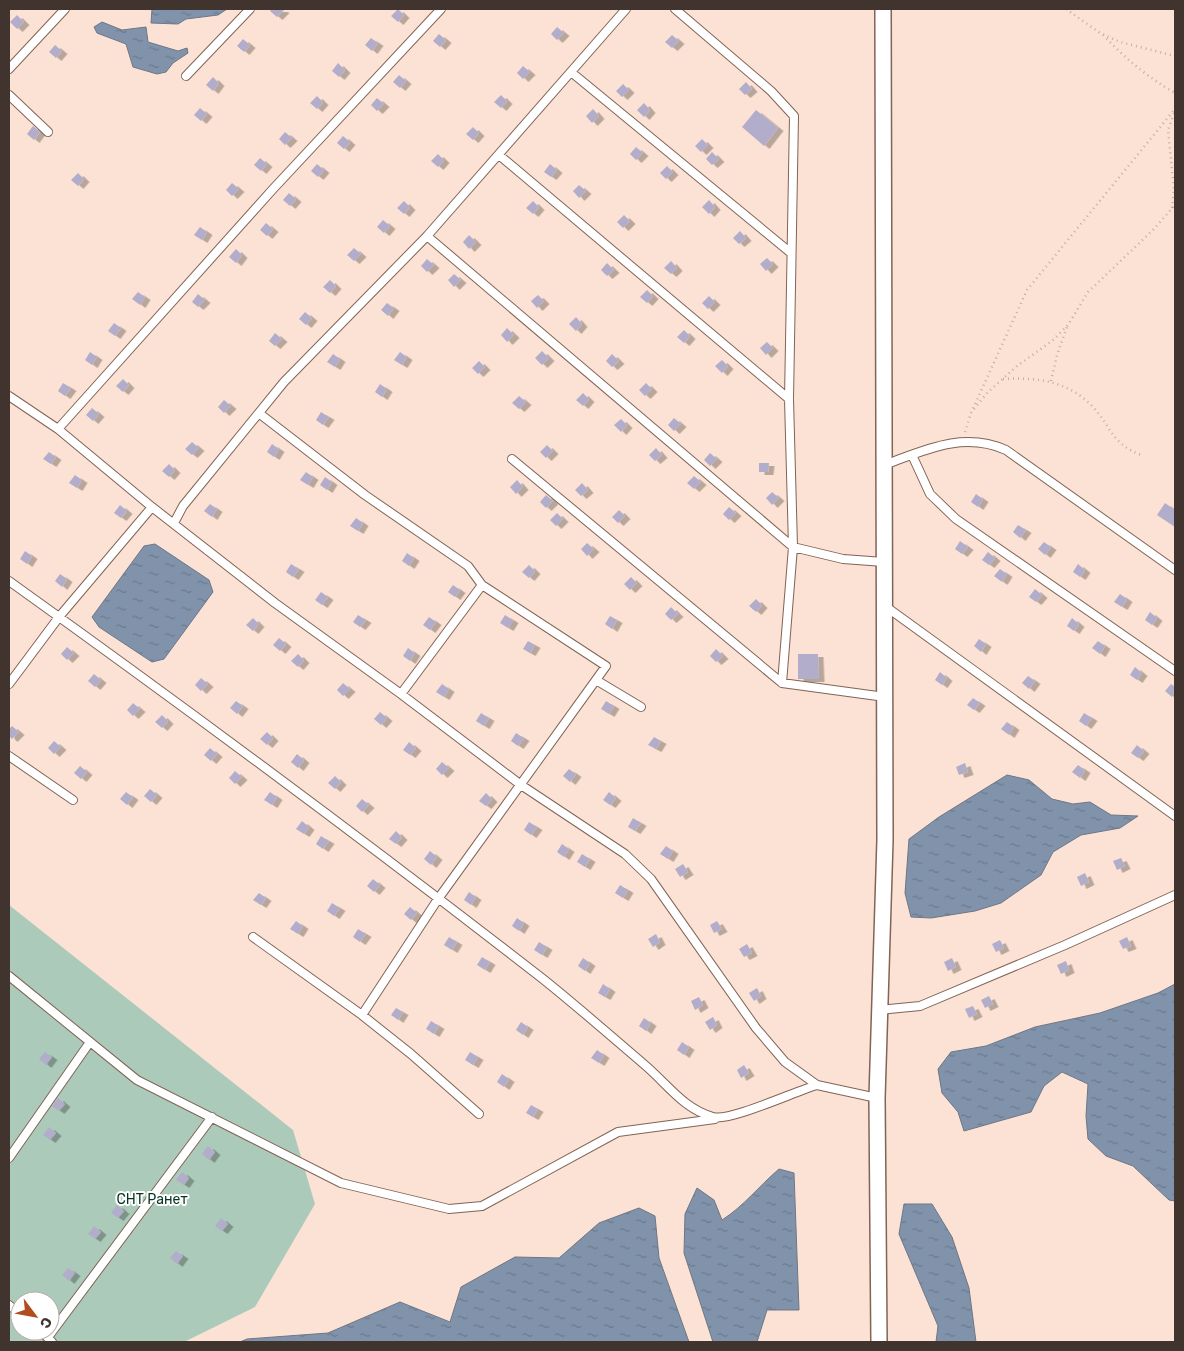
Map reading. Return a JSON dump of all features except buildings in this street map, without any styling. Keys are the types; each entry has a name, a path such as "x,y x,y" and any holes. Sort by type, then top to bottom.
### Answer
{"street":[{"path":"879,1342 877,1098 885,840 883,9"}],"lane":[{"path":"9,69 66,9"},
{"path":"186,76 250,9"},
{"path":"58,429 273,189 441,9"},
{"path":"174,523 183,506 260,414 284,382 427,236 626,9"},
{"path":"676,9 771,91 794,116 789,400 793,547 782,683"},
{"path":"571,72 791,253"},
{"path":"9,95 48,132"},
{"path":"499,154 789,400"},
{"path":"427,236 793,547 819,555 884,562"},
{"path":"9,396 58,429 152,507 275,603 401,694 522,786 625,854 651,879 756,1028 785,1062 817,1085 877,1098"},
{"path":"260,414 365,495 468,566 482,585 606,666 522,786 438,899 362,1016"},
{"path":"884,465 946,444 962,442 989,443 1006,450 1175,570"},
{"path":"912,455 930,494 956,519 1175,671"},
{"path":"512,459 782,683 885,697"},
{"path":"9,684 59,617 152,507"},
{"path":"9,581 308,798 546,981 648,1068 679,1098 698,1112 717,1118"},
{"path":"401,694 482,585"},
{"path":"885,606 1175,816"},
{"path":"596,680 642,707"},
{"path":"9,756 73,800"},
{"path":"879,1010 920,1006 1065,945 1175,895"},
{"path":"253,937 411,1054 479,1114"},
{"path":"9,976 137,1080 341,1183 449,1209 482,1206 618,1132 739,1114 793,1092 817,1085"},
{"path":"9,1158 90,1042"},
{"path":"60,1325 212,1118"}],"path":[{"path":"1066,9 1100,32 1120,42 1175,56"},
{"path":"1100,32 1126,59 1154,81 1175,93"},
{"path":"1172,209 1174,190 1168,130 1175,110"},
{"path":"962,442 971,413 1027,290 1175,110"},
{"path":"1051,381 1057,355 1068,325 1088,292 1153,230 1175,205"},
{"path":"971,413 1002,379 1052,341 1068,325"},
{"path":"1002,379 1027,378 1051,381 1074,392 1087,402 1108,430 1126,449 1141,455"}],"green space":[{"name":"СНТ Ранет","path":"9,905 293,1130 315,1204 255,1307 184,1342 9,1342"}],"water":[{"path":"152,9 227,9 218,15 186,19 178,24 151,23"},
{"path":"102,22 122,30 146,27 148,42 178,51 187,48 188,53 173,63 166,72 157,74 133,67 126,44 97,33 94,27"},
{"path":"155,544 209,580 213,592 164,659 152,662 99,627 92,617 144,546"},
{"path":"1007,775 1029,780 1052,799 1073,804 1090,802 1111,815 1138,816 1120,828 1081,835 1053,852 1041,875 1001,903 975,911 931,918 911,917 905,893 909,839 939,817"},
{"path":"1175,984 1175,1201 1169,1200 1133,1166 1106,1156 1088,1139 1086,1116 1088,1084 1062,1072 1044,1086 1031,1112 964,1131 958,1112 942,1093 938,1069 951,1052 986,1046 1035,1027 1100,1013 1158,993"},
{"path":"779,1169 794,1173 799,1310 767,1310 757,1342 713,1342 684,1253 685,1214 697,1188 714,1200 722,1220 737,1209"},
{"path":"904,1204 932,1204 952,1237 969,1288 976,1342 936,1342 938,1326 899,1234"},
{"path":"639,1208 655,1216 659,1258 689,1342 240,1342 247,1339 328,1333 400,1302 450,1322 461,1287 515,1257 559,1258 599,1223"}]}
